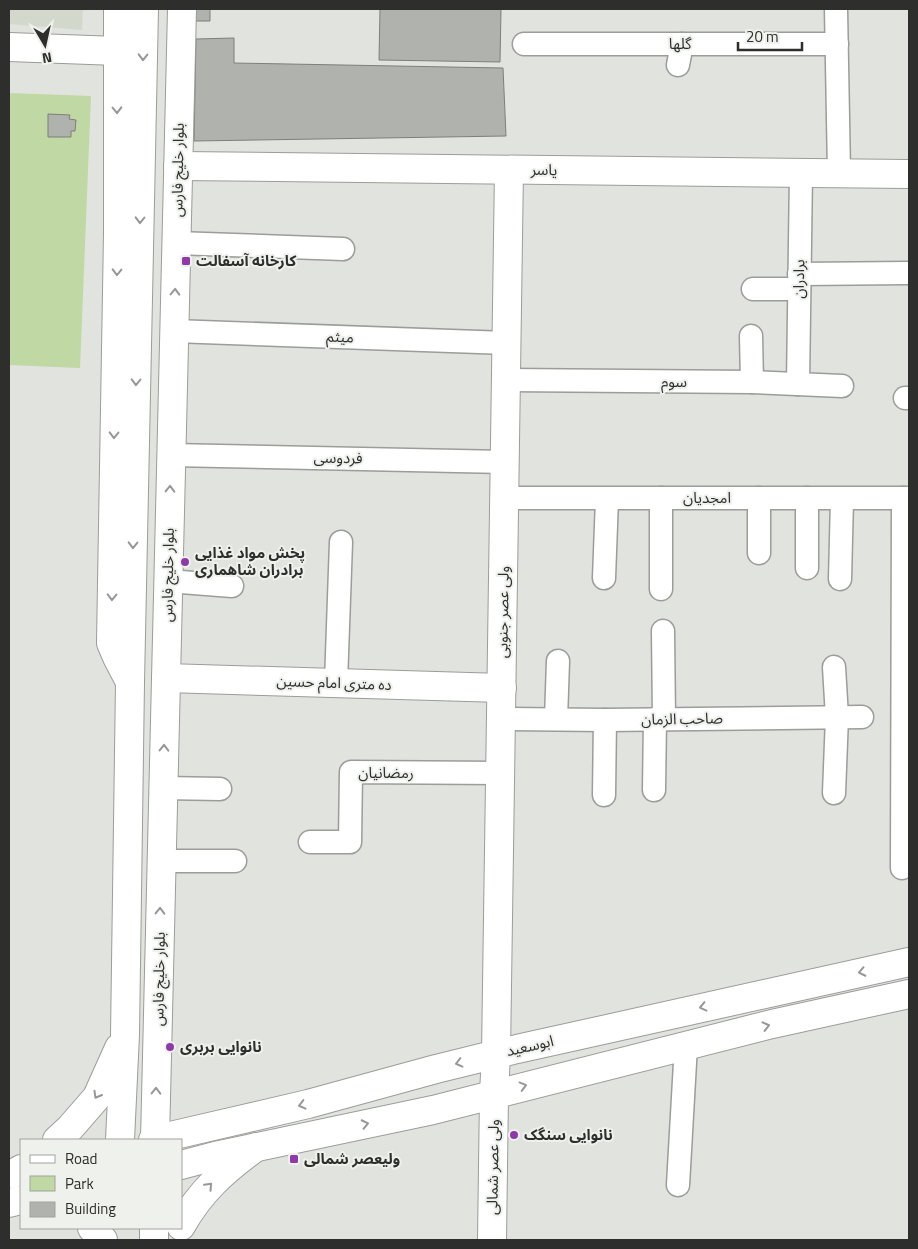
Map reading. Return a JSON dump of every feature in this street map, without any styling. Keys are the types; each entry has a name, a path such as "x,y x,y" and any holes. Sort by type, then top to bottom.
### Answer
{"street":[{"path":"118,9 118,224 112,643 130,682"},
{"path":"120,1139 125,1035 130,682 144,9"},
{"name":"بلوار خلیج فارس","path":"154,1139 182,9"},
{"path":"836,9 839,173"},
{"name":"گلها","path":"524,44 680,54 837,44"},
{"path":"9,47 117,51"},
{"name":"یاسر","path":"178,166 909,174"},
{"name":"ولی عصر جنوبی","path":"496,1054 509,170"},
{"name":"برادران","path":"798,384 801,173"},
{"path":"176,243 343,249"},
{"path":"753,289 799,282 909,273"},
{"name":"میثم","path":"174,331 507,343"},
{"path":"751,336 752,382"},
{"name":"سوم","path":"506,380 752,382 842,386"},
{"name":"فردوسی","path":"171,455 505,462"},
{"name":"امجدیان","path":"504,498 906,498"},
{"path":"661,498 661,589"},
{"path":"759,498 759,553"},
{"path":"807,498 807,568"},
{"path":"902,868 906,498"},
{"path":"604,578 607,499"},
{"path":"840,579 842,499"},
{"path":"336,682 341,542"},
{"path":"168,581 232,586"},
{"path":"654,790 663,631"},
{"path":"556,719 558,661"},
{"path":"834,667 837,717 834,793"},
{"name":"ده متری امام حسین","path":"166,678 502,688"},
{"name":"صاحب الزمان","path":"501,719 605,720 862,717"},
{"path":"604,795 605,720"},
{"name":"رمضانیان","path":"310,842 350,842 351,772 501,774"},
{"path":"163,788 220,789"},
{"path":"162,862 235,861"},
{"name":"ابوسعید","path":"158,1139 317,1102 496,1054 909,962"},
{"path":"182,1164 433,1110 772,1024 909,994"},
{"path":"58,1139 97,1097 125,1035"},
{"path":"678,1185 686,1045"},
{"name":"ولی عصر شمالی","path":"492,1240 496,1054"},
{"path":"182,1225 190,1210 221,1174 256,1147"},
{"path":"93,1229 103,1240"}],"shaded area":[{"path":"9,9 83,9 82,30 9,24"}],"green space":[{"path":"9,93 91,96 80,368 9,365"}],"building":[{"path":"196,9 210,9 210,21 195,21"},
{"path":"380,9 501,9 500,62 379,60"},
{"path":"234,38 234,63 503,68 506,136 194,141 196,39"},
{"path":"48,114 70,115 69,119 76,120 75,131 71,131 71,137 48,137"}],"place":[{"name":"کارخانه آسفالت","path":"186,261"},
{"name":"پخش مواد غذایی برادران شاهماری","path":"185,562"},
{"name":"نانوایی بربری","path":"170,1047"},
{"name":"نانوایی سنگک","path":"514,1135"},
{"name":"ولیعصر شمالی","path":"294,1159"}]}
